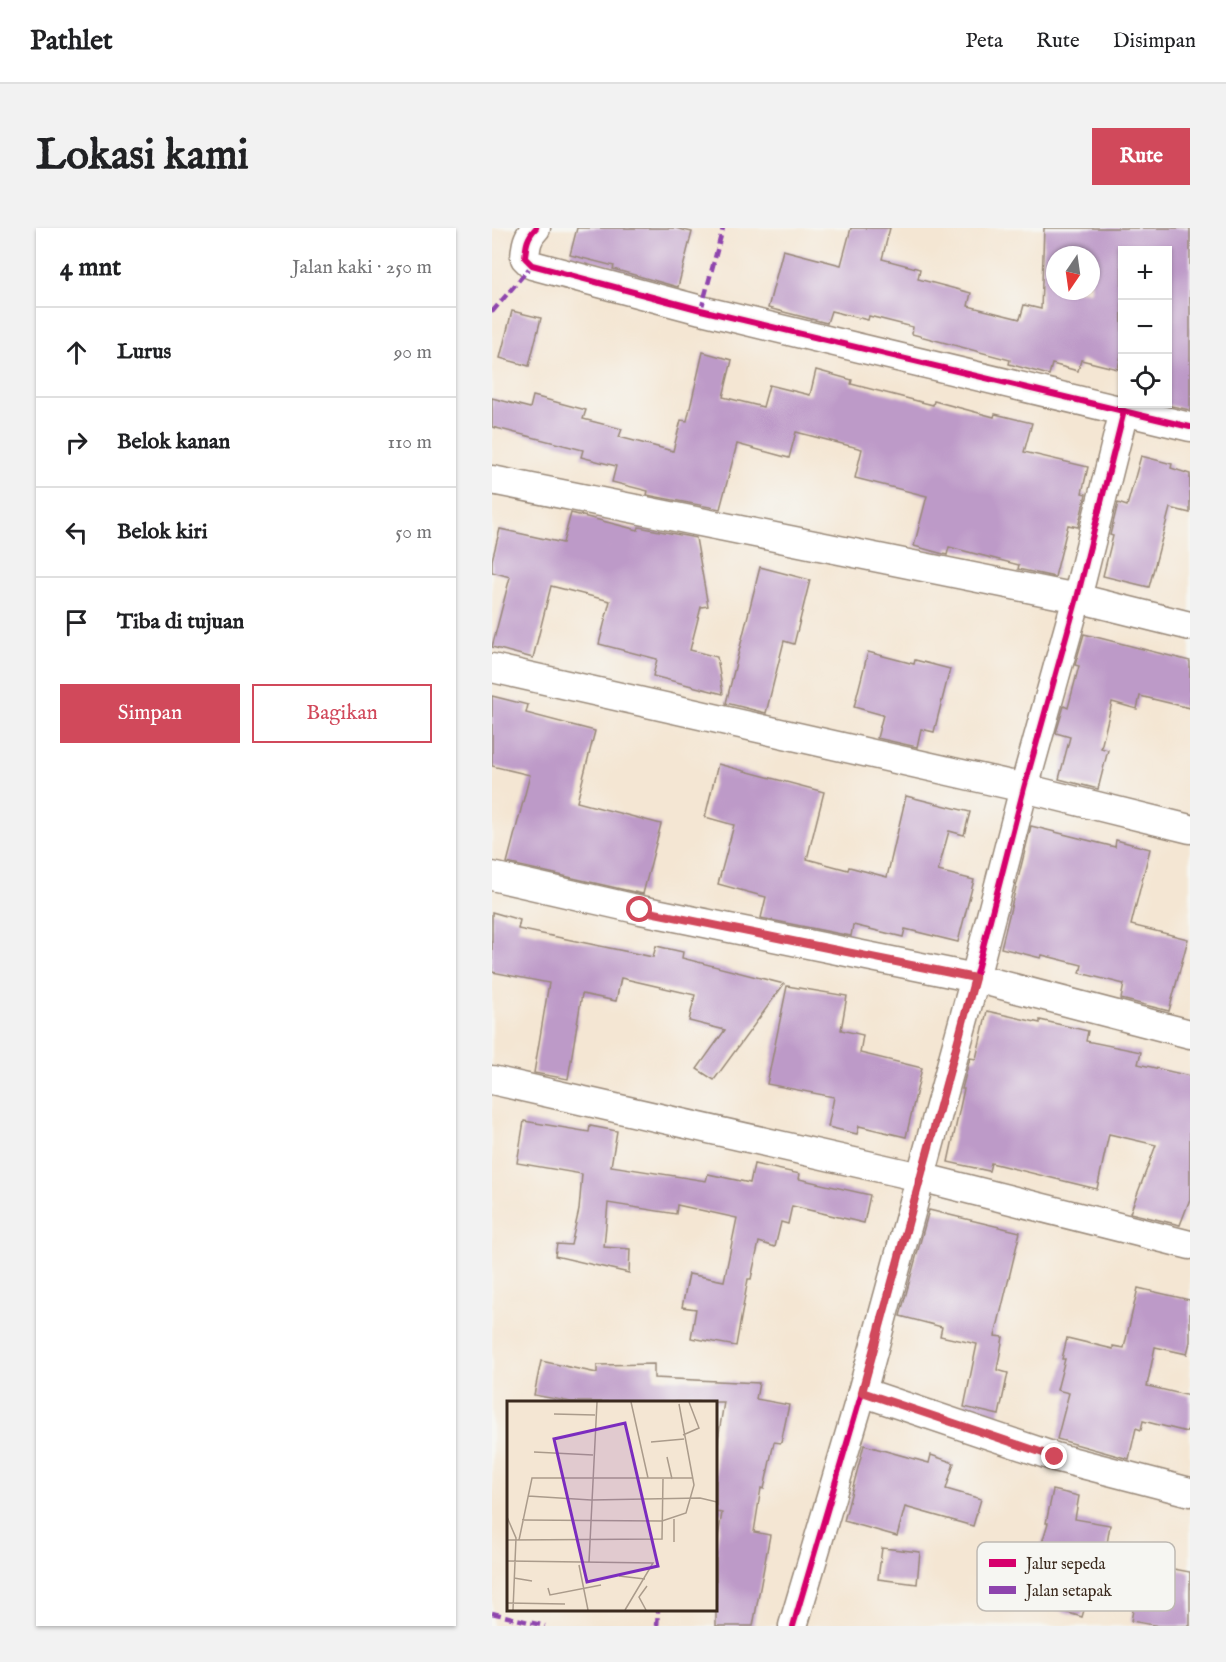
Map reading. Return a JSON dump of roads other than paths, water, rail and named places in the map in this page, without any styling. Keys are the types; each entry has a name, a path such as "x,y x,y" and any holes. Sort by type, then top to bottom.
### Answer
{"street":[{"path":"536,228 529,236 525,258 532,265 712,313 1190,427"},
{"path":"793,1626 862,1392 975,978 1024,788 1077,598 1124,411"},
{"path":"492,480 1077,598 1190,626"},
{"path":"492,668 1024,788 1190,829"},
{"path":"492,876 640,910 975,978 1190,1034"},
{"path":"492,1080 920,1177 1190,1245"},
{"path":"862,1392 1055,1457 1190,1492"}]}
